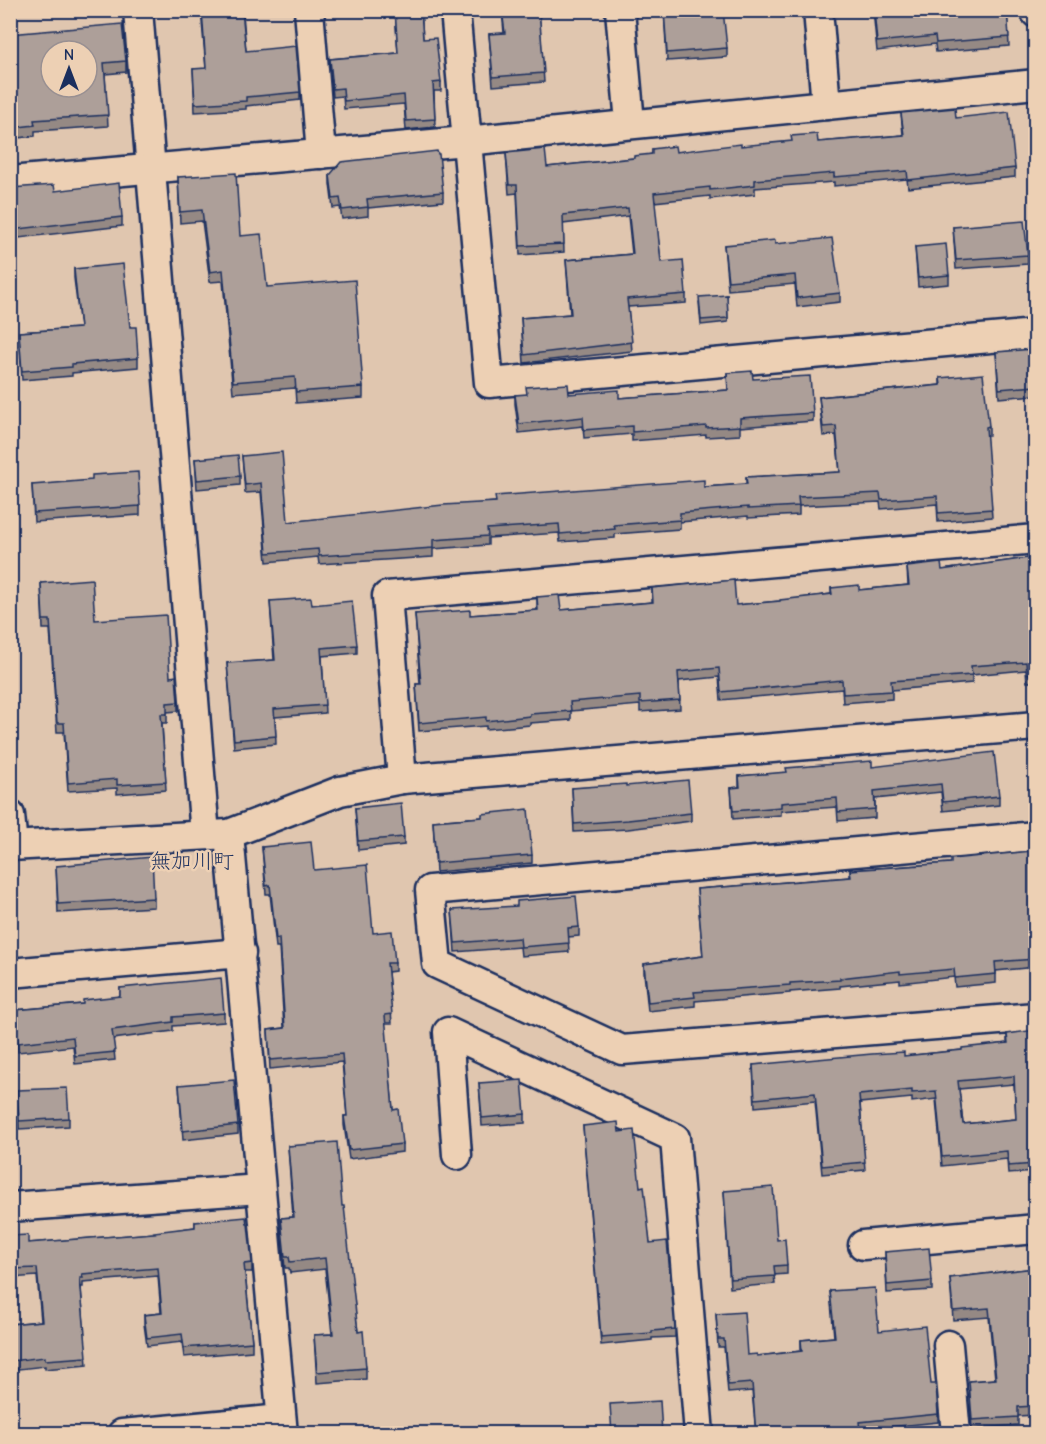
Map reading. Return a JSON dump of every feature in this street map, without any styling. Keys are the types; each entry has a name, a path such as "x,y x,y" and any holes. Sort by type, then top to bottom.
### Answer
{"street":[{"path":"122,1434 282,1426 241,953 217,835 150,169 138,10"},
{"path":"309,10 321,154"},
{"path":"455,10 489,383 1035,334"},
{"path":"620,10 630,123"},
{"path":"818,10 826,105"},
{"path":"10,181 466,141 1035,84"},
{"path":"402,779 387,596 1035,539"},
{"path":"10,815 12,846 217,835 340,791 402,779 1035,726"},
{"path":"1035,836 430,890 437,964 622,1050 1035,1017"},
{"path":"10,973 241,953"},
{"path":"457,1155 448,1032 675,1138 699,1434"},
{"path":"10,1207 260,1190"},
{"path":"863,1245 1035,1229"},
{"path":"948,1345 956,1434"}],"building":[{"path":"202,10 242,10 246,51 296,46 300,92 246,97 246,101 195,104 193,69 206,68"},
{"path":"395,10 421,10 423,39 436,38 441,82 433,83 435,119 406,121 404,95 344,101 343,88 333,89 330,59 398,53"},
{"path":"502,10 539,10 544,73 493,77 489,34 505,33"},
{"path":"664,10 723,10 727,48 667,53"},
{"path":"874,10 1007,10 1009,37 936,43 935,36 877,42"},
{"path":"122,24 126,61 104,63 108,115 34,120 35,125 10,128 10,34"},
{"path":"955,108 956,118 1009,112 1015,168 908,180 907,171 834,177 834,173 755,180 755,185 710,190 710,187 654,193 661,262 683,260 686,294 627,299 632,342 524,355 521,318 571,314 566,260 633,254 628,208 563,215 564,244 520,246 517,185 509,185 506,153 545,149 547,167 634,158 634,156 652,154 652,149 675,146 676,152 741,144 741,146 792,141 791,136 817,134 818,142 904,135 901,113"},
{"path":"437,151 443,192 367,199 368,207 342,210 340,198 333,199 330,175 341,162"},
{"path":"236,173 240,236 261,234 267,287 355,280 363,387 296,392 295,377 233,382 223,270 210,272 202,210 180,212 178,177"},
{"path":"119,183 122,217 10,230 10,188 54,185 55,191"},
{"path":"1024,221 1028,255 956,260 953,227"},
{"path":"832,238 840,293 797,298 795,275 728,281 724,245 775,240 775,244"},
{"path":"946,244 949,275 918,278 915,247"},
{"path":"123,264 130,327 136,327 138,358 22,371 19,332 80,328 74,269"},
{"path":"727,295 728,318 701,320 699,297"},
{"path":"1033,349 1035,386 999,389 996,352"},
{"path":"752,371 753,379 810,376 813,413 740,418 740,426 706,428 706,426 632,432 632,426 584,430 583,417 519,424 515,395 527,394 526,387 568,384 569,394 619,390 619,398 728,390 727,373"},
{"path":"983,374 989,426 986,427 992,509 938,513 937,496 881,500 880,493 798,497 799,506 748,509 748,507 680,513 680,520 614,525 615,529 560,534 559,524 487,529 488,536 433,540 433,548 319,556 318,549 267,553 261,483 245,485 242,456 282,452 288,522 443,505 496,502 495,496 704,480 704,487 747,484 746,477 840,472 836,426 823,427 819,397 941,385 940,378"},
{"path":"238,455 240,476 197,480 195,459"},
{"path":"138,472 140,506 34,513 32,485 92,480 92,475"},
{"path":"1035,557 1035,673 1027,674 1026,662 971,666 972,675 891,681 892,691 843,694 842,680 721,692 719,668 678,672 680,700 640,703 640,696 570,702 571,711 530,714 530,716 486,721 486,717 419,723 416,684 421,684 415,614 470,610 470,615 538,610 537,597 559,595 561,610 653,602 652,588 734,580 736,605 780,601 832,594 831,588 859,585 859,590 909,585 907,567 941,563 942,570"},
{"path":"92,579 95,620 166,615 170,677 176,676 178,702 167,703 167,714 161,714 166,782 117,785 117,779 68,783 64,723 57,723 50,620 43,620 41,583"},
{"path":"311,598 312,605 352,601 357,645 321,648 325,705 274,709 276,736 234,740 227,663 275,660 270,601"},
{"path":"994,752 999,796 943,802 941,784 874,791 875,809 838,812 837,798 781,803 781,807 733,811 731,788 740,787 739,776 787,772 786,768 872,761 872,767"},
{"path":"688,780 691,813 574,824 572,788"},
{"path":"401,803 404,837 358,841 355,808"},
{"path":"528,809 532,855 436,863 433,821 482,817 482,814"},
{"path":"311,842 314,870 367,865 373,933 392,931 395,963 387,963 392,1014 385,1015 393,1110 398,1109 402,1144 349,1150 344,1116 347,1116 342,1054 270,1060 268,1030 285,1028 279,938 276,939 270,885 266,886 262,847"},
{"path":"1032,851 1032,855 1035,855 1035,959 995,962 996,974 955,978 954,969 900,974 900,971 840,978 840,980 694,992 695,997 648,1002 644,964 703,956 697,889 851,877 850,870 951,863 951,859"},
{"path":"152,857 154,898 58,904 56,866"},
{"path":"576,896 579,927 568,928 569,943 521,947 520,938 455,943 452,910 517,906 517,901"},
{"path":"221,978 224,1013 173,1017 173,1022 112,1030 115,1052 75,1056 73,1037 18,1043 15,1010 83,1004 83,1000 120,996 120,988"},
{"path":"1035,1030 1035,1164 1008,1166 1007,1151 942,1157 936,1091 912,1093 912,1090 859,1095 865,1162 822,1166 815,1093 755,1099 753,1065 872,1054 904,1052 904,1056 962,1050 962,1048 1008,1043 1007,1034","holes":["1014,1076 1016,1119 963,1124 958,1081"]},
{"path":"234,1080 238,1125 183,1131 179,1085"},
{"path":"522,1080 525,1114 482,1118 479,1083"},
{"path":"67,1088 69,1118 19,1121 17,1090"},
{"path":"618,1122 619,1132 634,1130 640,1187 644,1186 650,1243 667,1241 675,1329 601,1337 583,1126"},
{"path":"337,1142 342,1206 344,1206 358,1332 363,1331 366,1368 317,1372 314,1335 333,1334 325,1258 290,1262 289,1257 285,1257 281,1218 294,1217 288,1146"},
{"path":"773,1187 777,1240 785,1239 787,1265 774,1266 775,1276 730,1279 724,1191"},
{"path":"246,1217 252,1263 244,1264 252,1342 184,1348 182,1334 147,1338 144,1315 162,1313 158,1268 82,1274 83,1278 80,1278 87,1357 45,1360 45,1357 10,1361 10,1324 42,1321 37,1268 10,1269 10,1236 28,1235 28,1243 155,1233 195,1227 195,1222"},
{"path":"929,1248 932,1281 887,1285 885,1252"},
{"path":"1035,1268 1035,1406 1018,1407 1018,1417 972,1420 969,1381 996,1379 989,1308 953,1311 950,1278"},
{"path":"875,1288 879,1331 925,1326 931,1384 936,1384 938,1414 859,1422 860,1430 825,1434 756,1434 752,1383 728,1385 724,1339 718,1339 716,1314 744,1312 747,1355 802,1351 801,1340 835,1337 830,1291"},
{"path":"660,1401 662,1434 612,1434 610,1404"},
{"path":"366,1428 367,1434 322,1434"}],"district":[{"name":"無加川町","path":"192,861"}]}
